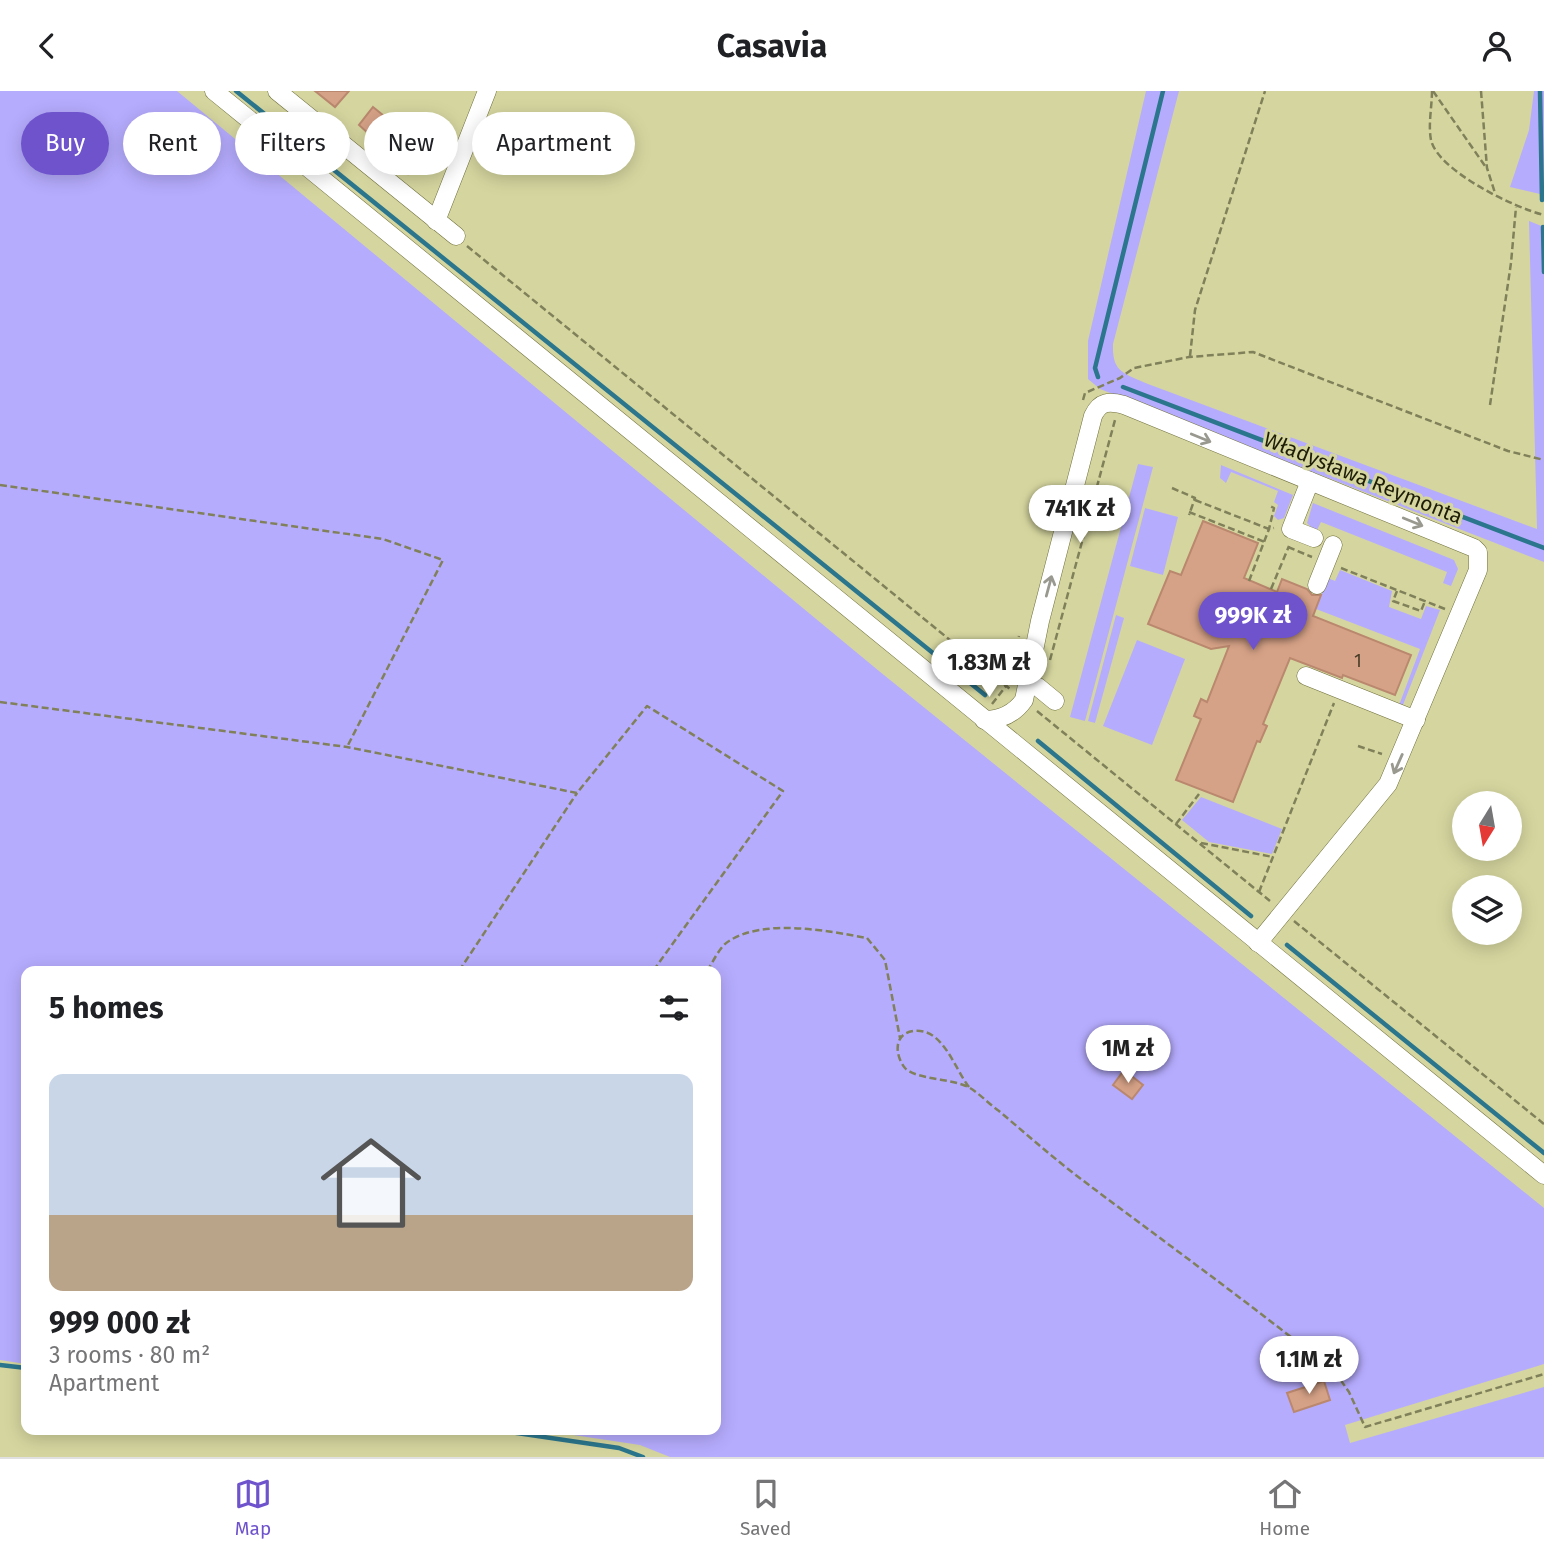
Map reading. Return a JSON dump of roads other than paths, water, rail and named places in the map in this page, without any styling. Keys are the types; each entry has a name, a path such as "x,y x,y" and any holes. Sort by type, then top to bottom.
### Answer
{"street":[{"path":"214,91 1544,1175"},
{"path":"277,91 456,236"},
{"path":"436,221 487,91"},
{"name":"Władysława Reymonta","path":"1019,748 1031,696 1040,621 1093,416 1100,404 1111,402 1124,405 1465,543 1478,552 1478,570 1388,784 1258,943"},
{"path":"1310,481 1293,529 1314,538"},
{"path":"1317,585 1334,545"},
{"path":"1306,676 1416,720"},
{"path":"983,718 998,719 1031,696"}],"waterway":[{"path":"236,91 985,695"},
{"path":"1098,377 1095,368 1163,91"},
{"path":"1540,91 1542,200"},
{"path":"1543,227 1544,272"},
{"path":"1123,387 1544,548"},
{"path":"1038,741 1251,916"},
{"path":"1287,945 1544,1153"},
{"path":"0,1365 21,1367"},
{"path":"530,1435 619,1448 643,1457"}]}
